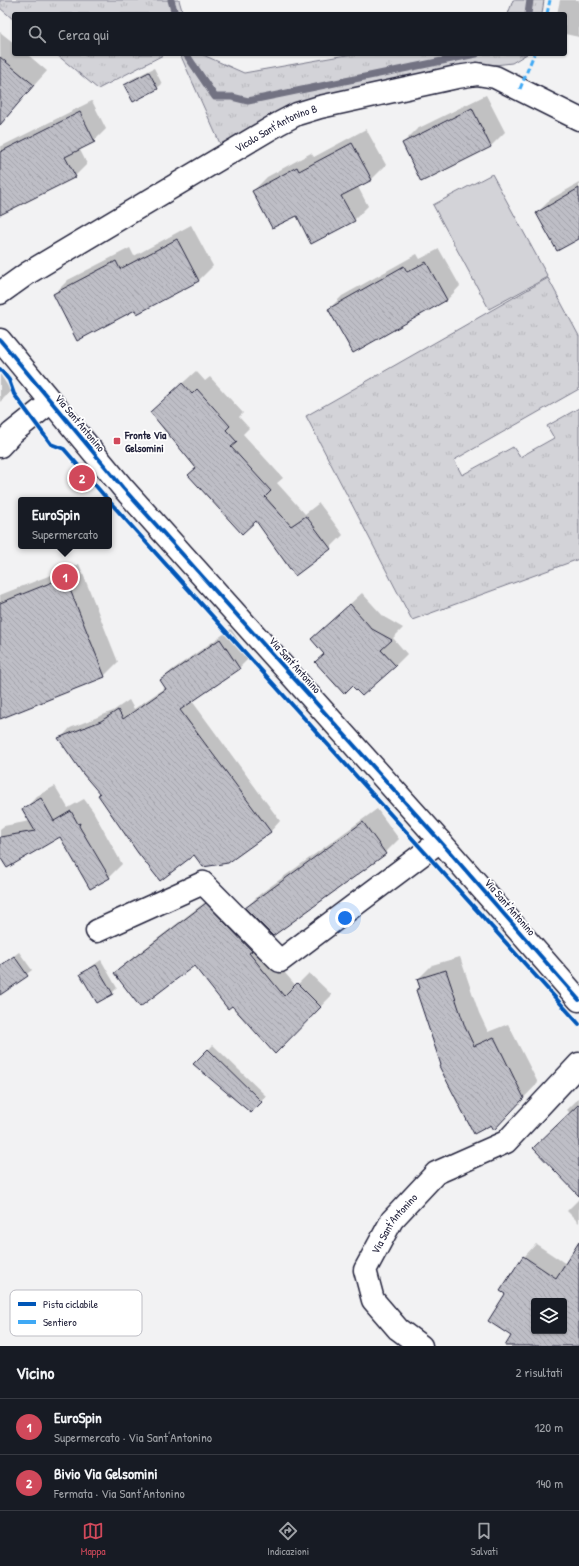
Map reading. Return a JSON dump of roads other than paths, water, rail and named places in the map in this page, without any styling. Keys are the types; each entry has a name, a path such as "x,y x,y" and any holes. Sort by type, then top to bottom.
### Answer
{"street":[{"name":"Vicolo Sant'Antonino B","path":"0,293 28,273 297,114 457,76 477,74 495,77 579,119"},
{"name":"Via Sant'Antonino","path":"0,340 122,488 440,841 579,1000"},
{"path":"0,446 12,433 51,402"},
{"path":"97,931 203,883 280,961 440,841"},
{"name":"Via Sant'Antonino","path":"421,1346 398,1329 373,1300 365,1270 392,1220 436,1173 506,1142 579,1064"}],"waterway":[{"path":"171,0 174,12"},
{"path":"528,12 530,0"},
{"path":"187,56 215,97 232,97 248,101 466,56"}],"place":[{"name":"Fronte Via Gelsomini","path":"117,441"},
{"name":"Bivio Via Gelsomini","path":"82,478"},
{"name":"EuroSpin","path":"65,577"}]}
